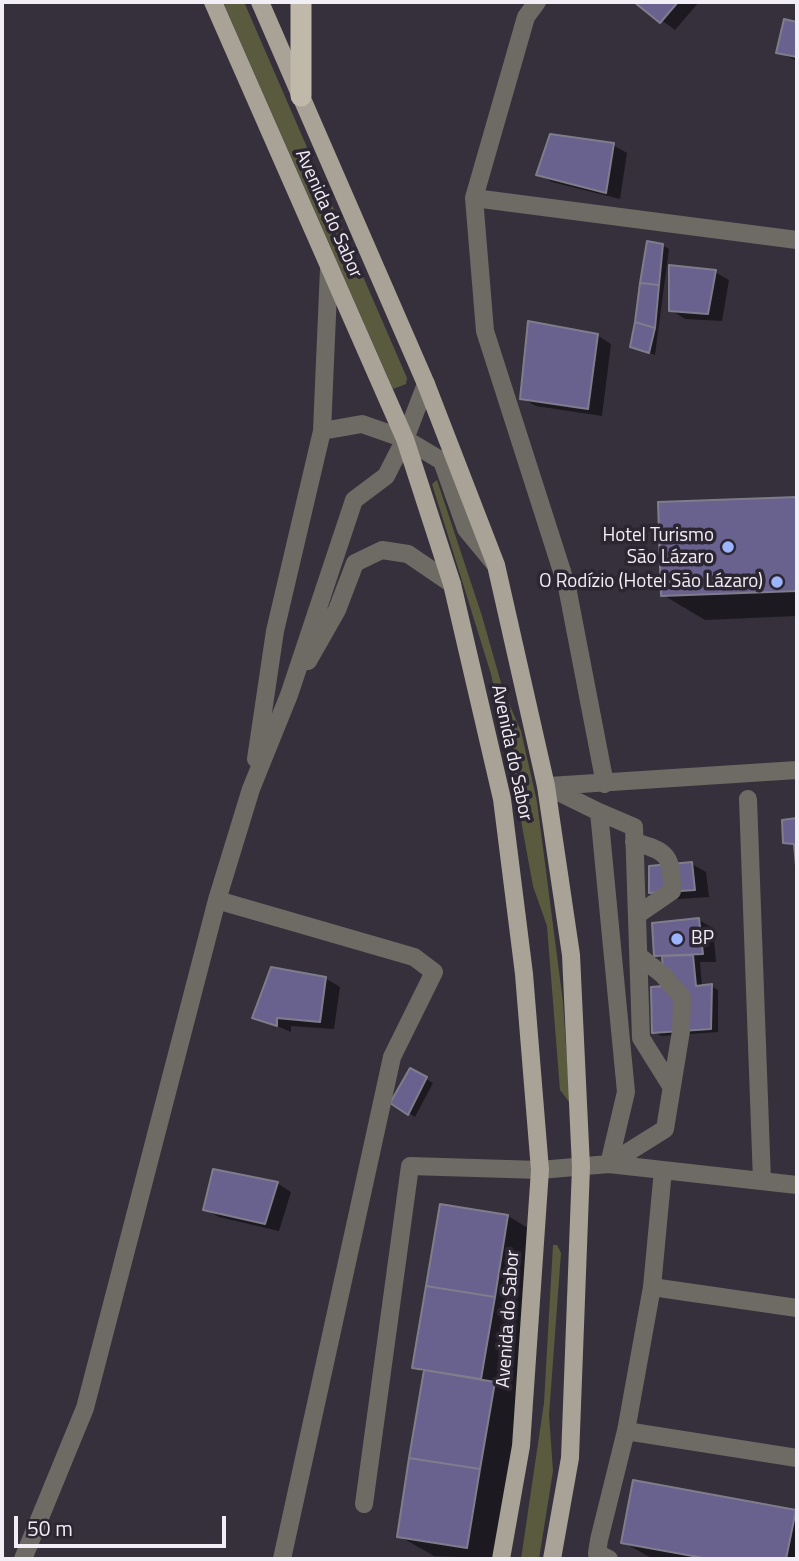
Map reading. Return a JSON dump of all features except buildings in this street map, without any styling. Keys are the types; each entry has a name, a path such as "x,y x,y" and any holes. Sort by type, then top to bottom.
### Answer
{"highway":[{"path":"301,96 302,2"}],"main road":[{"name":"Avenida do Sabor","path":"213,2 405,439 452,584 502,799 524,974 540,1170 521,1446 501,1559"},
{"name":"Avenida do Sabor","path":"260,2 426,384 496,565 545,786 571,955 581,1167 570,1458 552,1559"}],"street":[{"path":"537,2 526,17 474,198 485,331 566,587 606,784"},
{"path":"474,198 797,240"},
{"path":"251,789 275,631 322,431 329,269"},
{"path":"23,1559 85,1409 217,900 251,789 289,695 354,500 386,476 405,439 426,384"},
{"path":"322,431 362,424 405,439 442,461 466,529 496,565"},
{"path":"289,695 337,610 355,563 382,550 408,554 452,584"},
{"path":"545,786 606,784 797,769"},
{"path":"545,786 634,827 641,1038 671,1086"},
{"path":"748,799 762,1181"},
{"path":"599,812 626,1092 609,1164"},
{"path":"634,842 659,849 672,864 672,891 637,915"},
{"path":"217,900 414,957 434,972 392,1057 282,1559"},
{"path":"609,1164 665,1129 681,1031 682,997 663,975 639,956"},
{"path":"364,1504 410,1166 540,1170 609,1164 797,1185"},
{"path":"609,1559 597,1553 598,1540 625,1431 652,1287 663,1170"},
{"path":"652,1287 797,1308"},
{"path":"625,1431 797,1458"}],"green space":[{"path":"223,2 244,2 407,378 406,384 393,389"},
{"path":"437,480 482,616 503,690 521,731 537,802 563,1002 570,1103 560,1090 547,926 533,886 491,674 432,484"},
{"path":"553,1245 557,1245 561,1253 549,1415 553,1471 539,1559 521,1559 544,1403"}],"place":[{"name":"Hotel Turismo São Lázaro","path":"728,547"},
{"name":"O Rodízio (Hotel São Lázaro)","path":"777,582"},
{"name":"BP","path":"677,939"}]}
